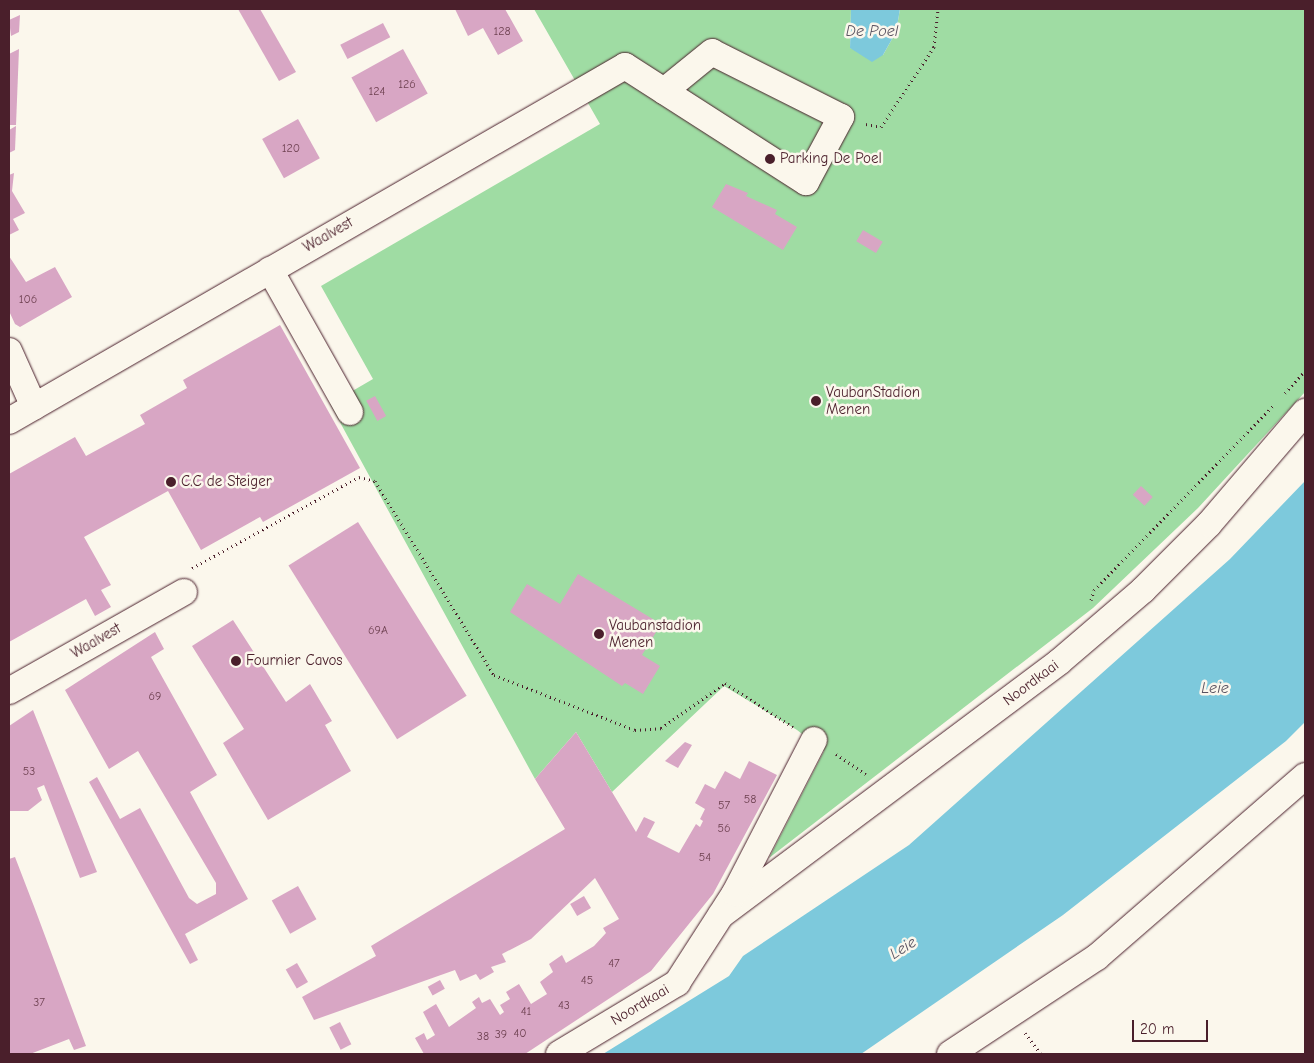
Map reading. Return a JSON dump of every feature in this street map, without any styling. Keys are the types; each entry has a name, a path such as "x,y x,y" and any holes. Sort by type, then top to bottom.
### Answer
{"street":[{"path":"712,52 841,117 806,182 664,91 712,52"},
{"name":"Waalvest","path":"9,421 625,66 664,91"},
{"path":"270,270 350,412"},
{"path":"9,351 34,407"},
{"name":"Noordkaai","path":"721,914 1059,662 1143,590 1209,524 1305,412"},
{"name":"Waalvest","path":"9,691 184,592"},
{"name":"Noordkaai","path":"559,1054 677,983 721,914 814,740"},
{"path":"950,1054 1097,957 1305,776"}],"path":[{"path":"841,117 881,127 934,48 938,9"},
{"path":"1094,590 1305,371"},
{"path":"184,592 188,570 359,477 375,481 494,675 635,730 661,728 725,683 890,789"}],"green space":[{"name":"VaubanStadion Menen","path":"534,9 851,9 850,48 883,55 896,32 900,9 1305,9 1305,392 1198,508 1093,608 769,858 824,751 797,730 724,686 612,792 576,732 535,779 330,404 373,379 321,286 600,124"}],"water":[{"name":"De Poel","path":"851,9 900,9 896,32 883,55 872,62 850,48"},
{"name":"Leie","path":"1305,481 1305,722 1286,741 1063,915 861,1054 603,1054 729,976 743,956 909,845 1230,559"}],"building":[{"path":"238,9 260,9 296,72 279,81"},
{"path":"455,9 505,9 523,41 498,55 483,28 468,36"},
{"path":"20,15 19,32 11,36 9,20"},
{"path":"383,23 390,37 347,59 340,45"},
{"path":"19,49 16,125 9,125 9,54"},
{"path":"403,49 428,94 376,122 351,78"},
{"path":"298,119 320,158 284,178 262,139"},
{"path":"16,126 15,150 9,153 9,130"},
{"path":"14,173 12,191 25,213 13,219 19,230 9,235 9,175"},
{"path":"726,184 748,193 746,196 777,210 775,214 797,227 783,250 712,207"},
{"path":"863,230 883,242 876,253 856,241"},
{"path":"9,256 26,282 55,267 72,297 20,327 15,324 9,311"},
{"name":"C.C de Steiger","path":"280,325 360,468 263,522 260,517 201,550 168,491 84,537 111,585 101,590 111,607 95,616 86,599 9,642 9,474 75,437 86,456 145,424 140,415 187,388 183,380"},
{"path":"375,396 386,416 377,421 366,401"},
{"path":"1141,486 1153,497 1145,506 1133,495"},
{"path":"358,522 467,696 397,739 288,565"},
{"name":"Vaubanstadion Menen","path":"578,574 661,624 642,655 660,666 643,694 625,683 622,686 510,612 527,584 560,604"},
{"path":"233,620 286,702 310,684 332,721 325,725 351,771 268,820 223,743 244,729 192,646"},
{"path":"155,632 164,649 151,657 217,775 190,792 248,899 185,934 198,960 190,964 89,782 97,777 120,819 140,808 189,898 197,904 216,894 216,883 138,751 109,769 65,690"},
{"path":"33,710 97,872 80,878 44,785 37,788 42,800 28,811 9,811 9,726"},
{"path":"576,732 636,832 644,817 655,822 647,837 679,853 696,824 700,827 703,821 700,819 705,809 695,803 705,784 715,789 725,771 740,779 749,761 777,775 713,894 651,971 525,1054 424,1054 415,1038 424,1033 427,1040 435,1035 423,1012 436,1004 449,1027 476,1008 472,1002 479,997 482,1003 490,999 500,1015 504,1012 500,1005 510,999 506,992 519,984 531,1004 547,994 540,982 553,972 549,964 562,955 566,963 594,946 606,933 603,928 619,919 595,878 531,939 502,954 506,962 491,967 494,972 480,980 476,974 460,981 455,970 314,1020 302,997 376,956 371,946 565,829 535,779"},
{"path":"685,742 692,745 678,768 665,761"},
{"path":"15,857 86,1046 74,1050 69,1039 30,1054 9,1054 9,859"},
{"path":"298,886 316,919 290,934 272,901"},
{"path":"584,896 591,908 577,916 570,904"},
{"path":"297,963 308,982 297,989 286,970"},
{"path":"440,980 445,989 433,996 428,987"},
{"path":"340,1022 351,1044 341,1050 329,1027"}],"place":[{"name":"Parking De Poel","path":"770,159"},
{"name":"VaubanStadion Menen","path":"816,401"},
{"name":"C.C de Steiger","path":"171,482"},
{"name":"Vaubanstadion Menen","path":"599,634"},
{"name":"Fournier Cavos","path":"236,661"}]}
